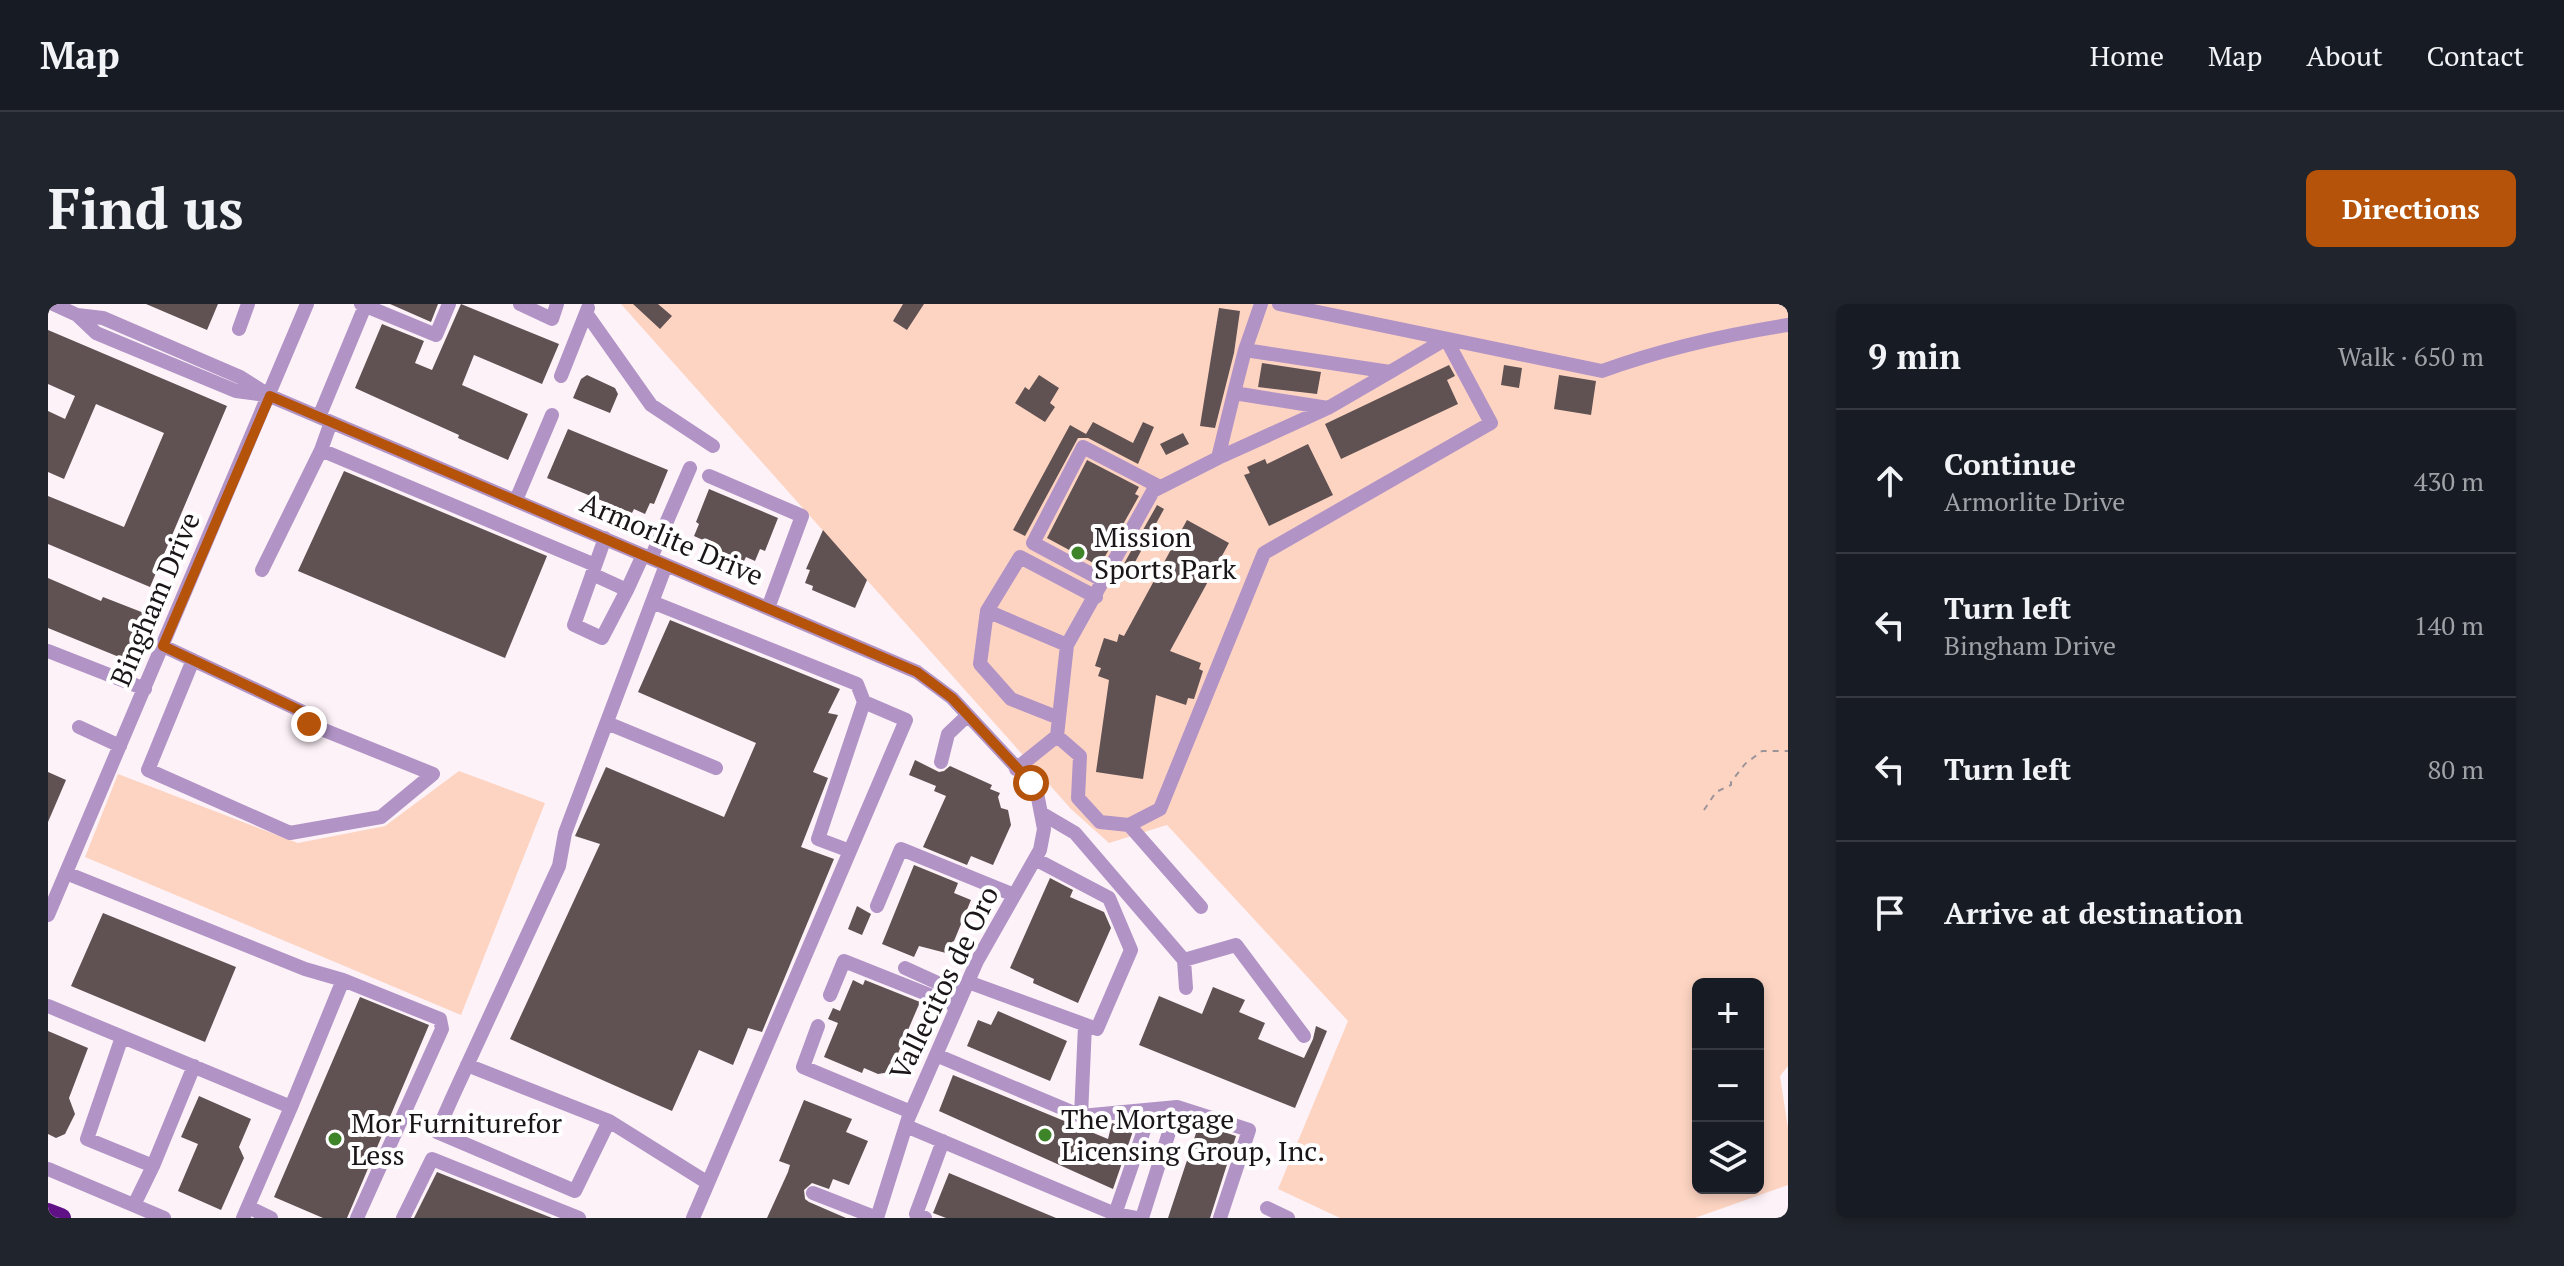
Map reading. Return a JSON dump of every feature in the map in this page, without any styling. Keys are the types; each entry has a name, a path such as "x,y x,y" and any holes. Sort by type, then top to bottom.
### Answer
{"highway":[{"path":"48,1213 61,1218"}],"street":[{"name":"Armorlite Drive","path":"53,304 103,318 240,377 270,396 917,672 952,698 1019,772"},
{"path":"103,318 110,304"},
{"path":"239,329 248,304"},
{"name":"Bingham Drive","path":"48,915 307,304"},
{"path":"262,570 321,450 325,419 363,305 436,335 449,304"},
{"path":"520,304 552,319 557,304"},
{"path":"1218,458 1245,350 1261,304"},
{"path":"1279,304 1602,371 1692,343 1788,325"},
{"path":"561,376 588,308"},
{"path":"588,308 651,405 713,446"},
{"name":"Armorlite Drive","path":"79,309 96,333 236,391 270,396"},
{"path":"1019,772 1057,736 1067,645 1153,491 1328,408 1446,339"},
{"path":"1057,736 1080,756 1078,798 1100,822 1129,825 1160,809 1264,553 1491,423 1446,339"},
{"path":"1245,350 1390,372"},
{"path":"1234,393 1328,408"},
{"path":"516,500 552,415"},
{"path":"1104,581 1033,543 1083,447 1160,487"},
{"path":"321,450 593,570 627,590"},
{"path":"605,538 574,625 602,638 647,557 690,468"},
{"path":"709,476 802,516 768,608"},
{"path":"1059,718 1011,699 980,664 987,611 1020,557 1096,597"},
{"path":"609,1121 575,1191 437,1132 559,866 565,833 666,565"},
{"path":"652,602 857,684 864,702 818,839 850,851"},
{"path":"987,611 1067,645"},
{"path":"163,646 193,660 301,711 309,724 433,774 381,817 290,833 148,770 193,660"},
{"path":"48,651 145,689"},
{"path":"693,1218 906,720 864,702"},
{"path":"941,762 948,734 968,715"},
{"path":"607,723 716,768"},
{"path":"79,727 120,746"},
{"name":"Vallecitos de Oro","path":"877,1218 909,1119 962,994 1040,850 1044,829 1037,793 1019,772"},
{"path":"1041,813 1075,833 1184,960 1186,988"},
{"path":"1129,825 1201,907"},
{"path":"877,906 901,849 1014,895"},
{"path":"830,995 844,961 1097,1029 1131,950 1109,898 1035,859"},
{"path":"66,873 305,969 343,980 440,1019 442,1029 357,1218"},
{"path":"1184,960 1236,945 1304,1036"},
{"path":"905,968 962,994"},
{"path":"271,1218 245,1213 343,980"},
{"path":"48,1006 291,1107"},
{"path":"1081,1116 1085,1025"},
{"path":"818,1026 803,1067 909,1119 943,1141 1114,1216 1136,1218"},
{"path":"122,1037 87,1139 153,1166"},
{"path":"936,1055 1081,1116 1177,1107 1249,1130 1220,1218"},
{"path":"467,1065 609,1121 708,1183"},
{"path":"134,1205 194,1066"},
{"path":"1142,1218 1177,1107"},
{"path":"1114,1216 1151,1110"},
{"path":"919,1217 943,1141"},
{"path":"403,1218 432,1159 579,1218"},
{"path":"48,1169 164,1218"},
{"path":"813,1193 877,1218"},
{"path":"1267,1208 1288,1218"}],"path":[{"path":"1704,810 1716,792 1731,785 1745,764 1762,751 1788,751"}],"shaded area":[{"path":"621,304 1788,304 1788,1066 1780,1076 1788,1128 1788,1185 1764,1194 1764,978 1692,978 1692,1194 1763,1194 1695,1218 1340,1218 1278,1189 1348,1021 1167,825 1109,843 1071,809"},
{"path":"459,771 545,803 461,1015 85,857 118,774 298,843 385,826"}],"building":[{"path":"146,304 218,304 207,330"},
{"path":"390,304 438,304 431,322"},
{"path":"461,304 559,344 542,384 474,355 462,385 528,414 508,460 355,388 382,324 424,341 415,363 432,370"},
{"path":"633,304 658,304 672,316 660,329"},
{"path":"903,304 924,304 907,330 893,321"},
{"path":"1219,308 1240,311 1234,353 1215,428 1200,426"},
{"path":"48,330 227,406 150,587 48,544 48,496 124,527 164,433 96,404 64,479 48,472 48,411 65,419 75,396 48,384"},
{"path":"1262,363 1321,372 1317,394 1258,387"},
{"path":"1449,365 1455,376 1447,380 1458,404 1341,459 1325,424"},
{"path":"1504,365 1522,368 1519,388 1501,385"},
{"path":"587,375 615,388 618,394 610,413 573,398 581,379"},
{"path":"1039,375 1059,388 1050,403 1055,407 1045,422 1015,403 1025,387 1029,390"},
{"path":"1559,375 1596,381 1591,415 1554,409"},
{"path":"1093,422 1133,443 1143,422 1154,427 1138,464 1088,438 1078,438 1025,536 1013,530 1070,425 1086,434"},
{"path":"568,429 668,470 654,504 650,503 645,514 634,509 632,513 547,478"},
{"path":"1183,433 1189,444 1166,455 1160,444"},
{"path":"1308,444 1333,495 1269,526 1244,475 1250,473 1247,467 1265,459 1267,464"},
{"path":"1087,460 1139,487 1135,494 1139,496 1103,560 1101,558 1097,565 1047,538"},
{"path":"344,471 547,556 505,658 298,571"},
{"path":"709,489 778,518 765,551 760,549 755,561 746,557 744,561 702,543 703,540 694,536"},
{"path":"1157,505 1164,509 1129,573 1121,569"},
{"path":"1187,520 1229,543 1170,651 1201,663 1199,669 1203,671 1194,699 1188,698 1186,705 1156,695 1143,779 1096,772 1109,680 1098,676 1101,668 1095,666 1104,638 1117,642 1119,634 1124,636"},
{"path":"823,530 867,580 855,608 812,590 813,586 805,583 810,570 806,569"},
{"path":"48,578 101,601 103,597 144,613 124,659 48,628"},
{"path":"670,620 840,689 828,713 838,715 813,772 828,778 801,847 834,859 762,1032 748,1028 733,1065 699,1050 672,1111 510,1039 600,844 575,836 606,767 724,817 756,743 638,692"},
{"path":"915,760 939,772 950,766 992,785 990,789 1000,793 1001,808 1008,810 1011,825 993,865 971,856 967,865 923,847 946,796 934,791 936,786 909,775"},
{"path":"48,772 66,780 48,822"},
{"path":"914,865 958,883 954,893 971,900 946,953 919,946 914,957 882,944"},
{"path":"1050,878 1073,890 1070,897 1104,912 1111,928 1078,1003 1033,983 1034,979 1010,968"},
{"path":"857,906 871,914 862,935 848,929"},
{"path":"103,913 236,967 205,1042 71,986"},
{"path":"853,980 863,985 865,980 920,1002 890,1072 878,1074 864,1068 862,1073 824,1057 838,1023 828,1019 833,1008 840,1011"},
{"path":"1213,987 1245,1000 1239,1012 1265,1023 1258,1039 1304,1058 1316,1026 1327,1031 1295,1108 1139,1045 1159,996 1202,1014"},
{"path":"360,997 429,1025 347,1218 323,1218 274,1197"},
{"path":"998,1011 1067,1041 1050,1081 967,1046 978,1020 991,1025"},
{"path":"48,1031 88,1048 69,1098 75,1114 65,1134 56,1138 48,1134"},
{"name":"The Mortgage Licensing Group, Inc.","path":"953,1075 1108,1139 1112,1123 1133,1131 1113,1189 939,1111"},
{"path":"199,1096 251,1119 239,1147 244,1158 221,1210 178,1191 198,1144 181,1137"},
{"path":"804,1100 852,1119 846,1132 868,1141 849,1185 833,1179 829,1189 812,1183 804,1190 805,1199 809,1202 846,1218 767,1218 788,1172 790,1165 779,1161"},
{"path":"1199,1124 1236,1136 1210,1218 1168,1218"},
{"path":"437,1172 552,1218 414,1218"},
{"path":"949,1173 1056,1218 946,1218 933,1213"}],"place":[{"name":"Mission Sports Park","path":"1078,553"},
{"name":"The Mortgage Licensing Group, Inc.","path":"1045,1135"},
{"name":"Mor Furniturefor Less","path":"335,1139"}],"route":[{"path":"309,724 301,711 163,646 270,396 917,672 952,698 1031,783"}]}
